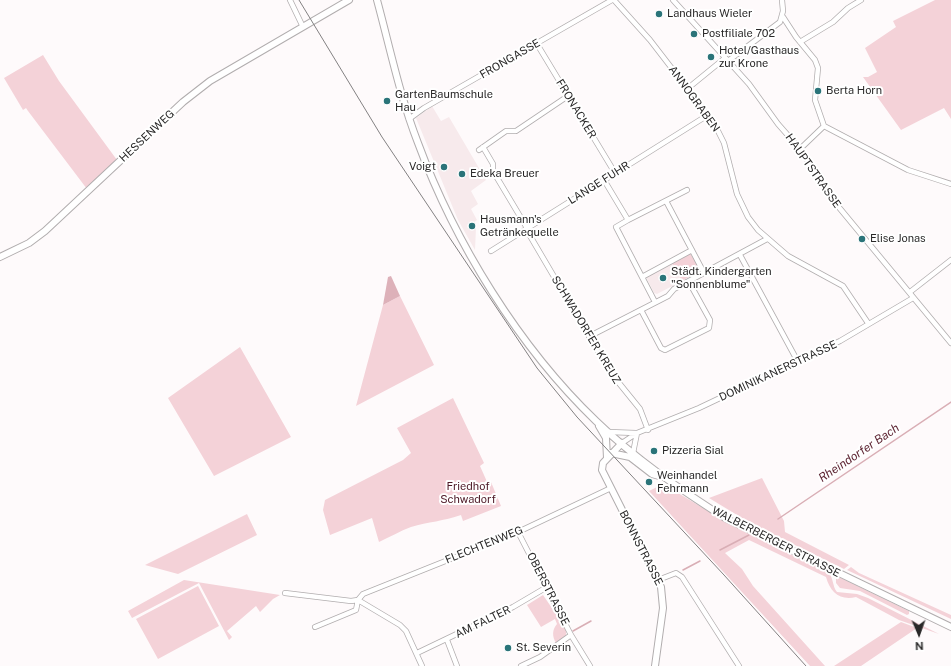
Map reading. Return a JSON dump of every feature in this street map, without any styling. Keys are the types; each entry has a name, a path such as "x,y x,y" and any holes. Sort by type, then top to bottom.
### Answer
{"main road":[{"name":"HESSENWEG","path":"0,257 29,243 45,232 178,107 210,81 349,0"},
{"path":"377,0 409,119 442,201 474,260 507,313 561,384 596,421 607,435"},
{"name":"WALBERBERGER STRASSE","path":"607,435 622,443 662,476 725,518 951,627"},
{"name":"BONNSTRASSE","path":"607,435 609,456 604,463 602,470 658,580 663,595 663,608 655,666"},
{"path":"609,456 622,443"},
{"path":"609,456 630,457 652,474 662,476"}],"street":[{"path":"290,0 303,27"},
{"name":"FRONGASSE","path":"409,119 424,108 613,0"},
{"name":"ANNOGRABEN","path":"613,0 650,40 708,115 721,137 741,204 753,224 766,239 788,256 843,286 868,323"},
{"name":"HAUPTSTRASSE","path":"672,0 727,59 800,149 837,206 951,343"},
{"path":"782,0 783,17 800,42 815,60 818,68 815,100 824,126 908,170 951,184"},
{"path":"800,42 833,22 848,8 861,0"},
{"path":"687,88 780,22 783,17"},
{"name":"FRONACKER","path":"538,44 615,173"},
{"name":"SCHWADORFER KREUZ","path":"568,96 516,131 506,131 481,148 493,164 493,172 610,372 640,409 648,430"},
{"name":"LANGE FUHR","path":"491,251 708,115"},
{"path":"800,149 824,126"},
{"path":"604,180 628,220"},
{"path":"655,302 616,227 687,190"},
{"path":"666,201 704,274"},
{"path":"590,336 668,296 674,289 740,255 766,239"},
{"path":"642,277 692,250"},
{"path":"740,255 798,362"},
{"path":"910,292 951,260"},
{"path":"641,310 661,348 666,350 709,328 710,320 689,282"},
{"name":"DOMINIKANERSTRASSE","path":"622,443 637,434 798,362 850,336 868,323 913,298"},
{"path":"633,453 637,434"},
{"name":"DOMINIKANERSTRASSE","path":"607,435 637,434"},
{"name":"FLECHTENWEG","path":"315,627 356,610 358,600 363,594 518,532 611,488"},
{"name":"OBERSTRASSE","path":"518,532 548,587 571,635 590,666"},
{"path":"658,580 676,573 682,577 739,666"},
{"name":"AM FALTER","path":"416,653 447,640 513,607 548,587"},
{"path":"285,593 351,601 358,600 400,625 406,631 422,666"},
{"path":"521,666 540,657 571,635"},
{"path":"447,640 457,666"},
{"path":"584,666 586,659"}],"shaded area":[{"path":"432,106 441,121 449,117 486,180 471,191 478,204 471,209 477,220 473,223 476,228 475,250 458,220 416,118"},
{"name":"Städt. Kindergarten \"Sonnenblume\"","path":"672,263 682,281 657,294 654,293 646,277"},
{"path":"391,276 400,296 383,305 388,277"}],"green space":[{"path":"935,0 951,0 951,119 944,108 901,130 863,77 868,77 877,72 865,48 896,27 893,21"},
{"path":"43,55 59,81 117,160 87,189 26,108 23,110 4,78"},
{"path":"690,253 699,268 699,271 682,281 672,263"},
{"path":"400,296 434,365 356,406 383,305"},
{"path":"240,347 291,437 214,476 168,398"},
{"name":"Friedhof Schwadorf","path":"453,398 484,463 480,466 488,484 491,482 501,506 463,521 461,515 411,527 379,542 372,518 330,535 323,510 325,500 403,460 411,453 397,428"},
{"path":"762,478 784,521 785,532 849,565 844,569 752,524 709,498"},
{"path":"663,484 728,523 828,572 837,592 857,594 868,598 939,634 899,620 856,597 845,598 836,594 830,587 826,577 749,540 725,553 742,569 753,586 825,666 810,666 649,491"},
{"path":"247,514 257,535 178,574 145,565"},
{"path":"851,567 859,573 951,615 951,619 847,570"},
{"path":"839,577 909,611 909,614 907,615 860,591 840,588 836,583 836,579"},
{"path":"184,580 280,595 273,599 260,612 256,606 227,631 232,637 229,640 199,583 132,618 128,611"},
{"path":"198,586 219,626 158,659 136,619"},
{"path":"543,595 566,629 566,636 556,643 553,633 557,624 555,619 541,627 527,605"},
{"path":"901,622 917,628 861,666 834,666"}],"waterway":[{"name":"Rheindorfer Bach","path":"778,519 951,402"},
{"path":"720,550 749,535"},
{"path":"683,570 700,561"},
{"path":"573,631 591,621"}],"tram line":[{"path":"299,0 382,137 537,368 577,417 724,575 806,666"}],"place":[{"name":"Landhaus Wieler","path":"659,14"},
{"name":"Postfiliale 702","path":"694,34"},
{"name":"Hotel/Gasthaus zur Krone","path":"711,57"},
{"name":"Berta Horn","path":"818,91"},
{"name":"GartenBaumschule Hau","path":"387,101"},
{"name":"Voigt","path":"444,167"},
{"name":"Edeka Breuer","path":"462,174"},
{"name":"Hausmann's Getränkequelle","path":"472,226"},
{"name":"Elise Jonas","path":"862,239"},
{"name":"Städt. Kindergarten \"Sonnenblume\"","path":"663,278"},
{"name":"Pizzeria Sial","path":"654,451"},
{"name":"Weinhandel Fehrmann","path":"649,482"},
{"name":"St. Severin","path":"508,648"}]}
